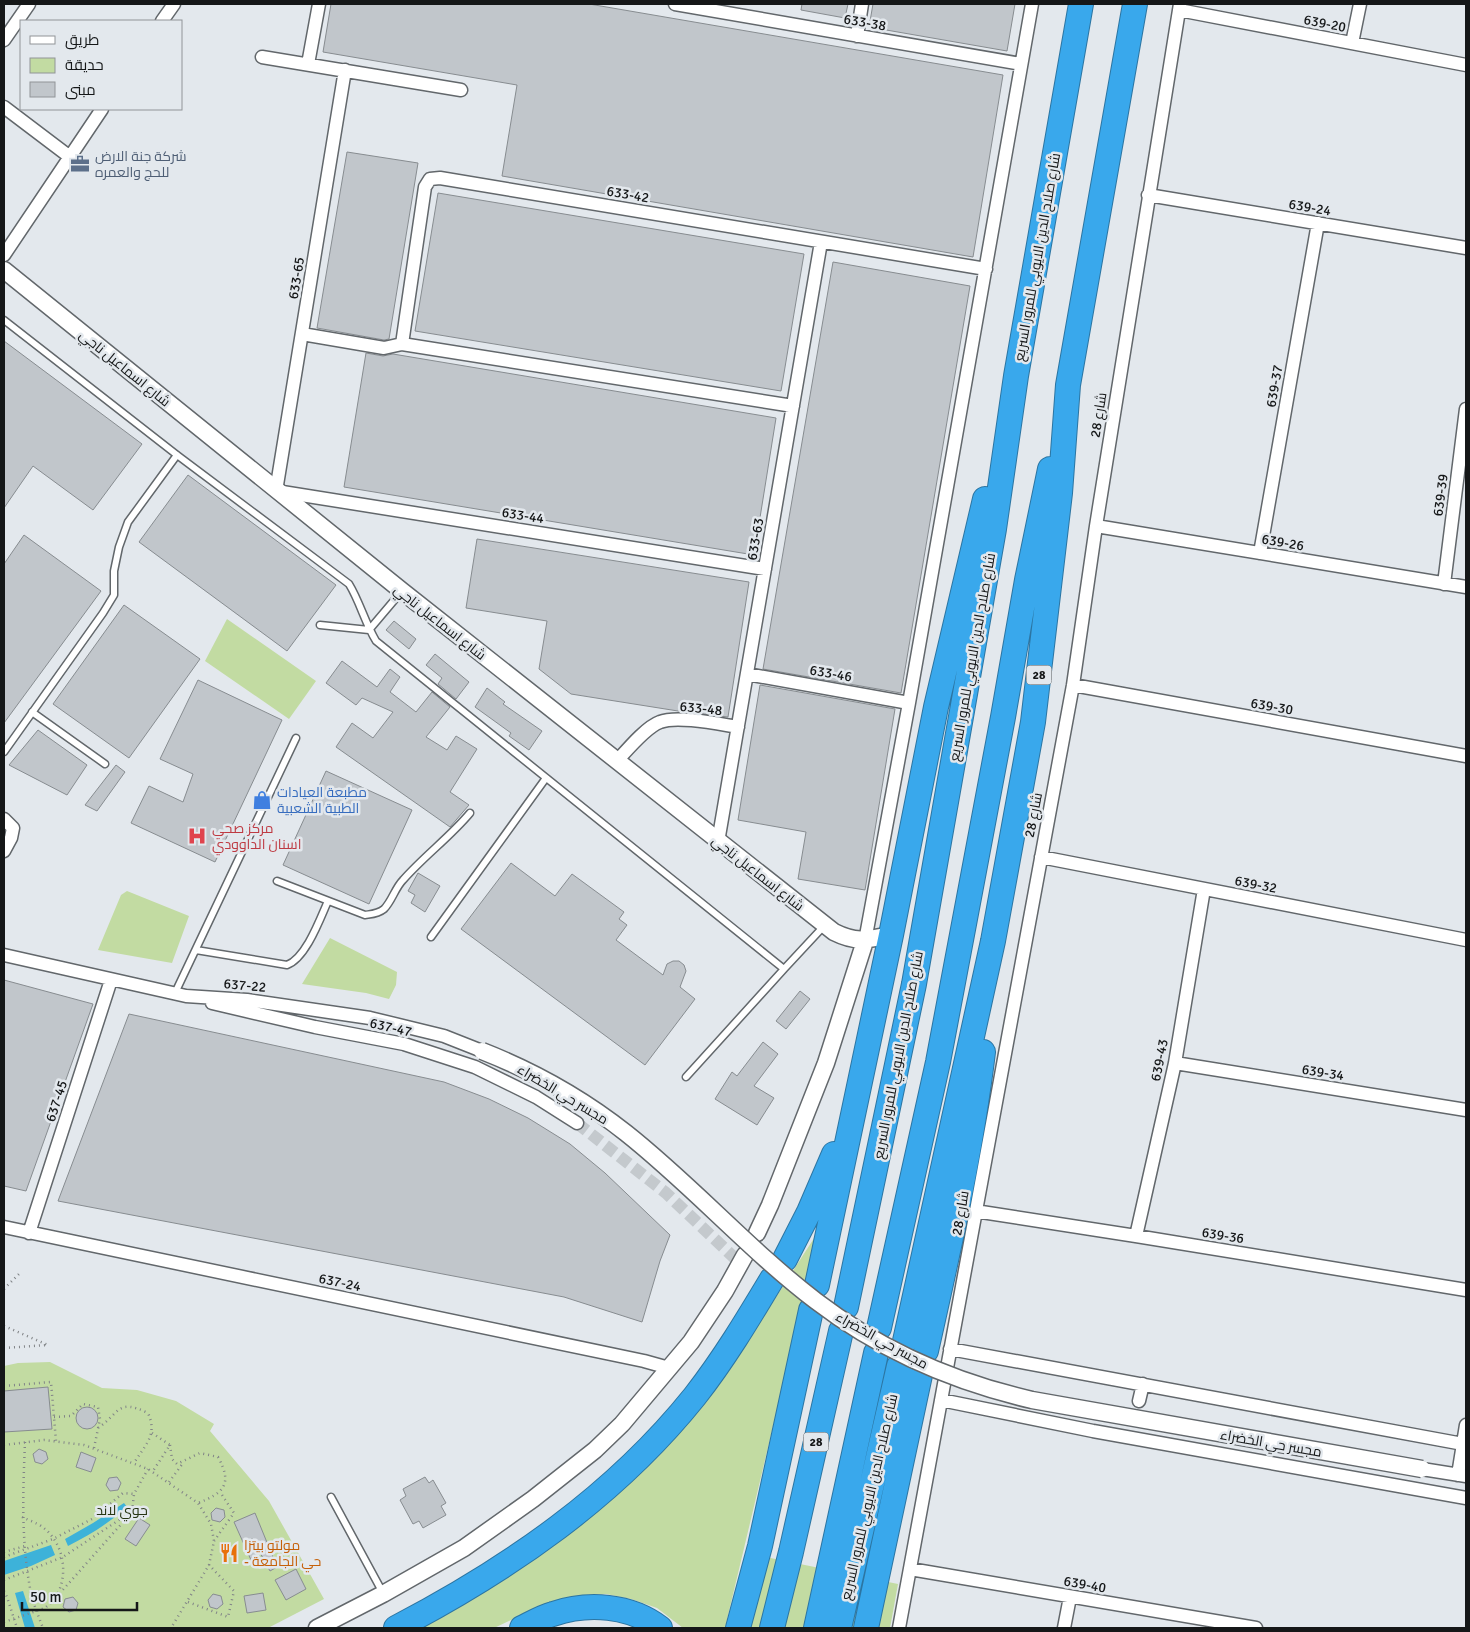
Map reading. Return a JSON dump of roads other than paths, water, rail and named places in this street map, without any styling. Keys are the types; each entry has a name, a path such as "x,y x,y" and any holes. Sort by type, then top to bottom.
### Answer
{"highway":[{"name":"شارع صلاح الدين الايوبي للمرور السريع","path":"846,1308 914,984 994,529 1016,376 1081,4"},
{"name":"28","path":"879,1328 938,1062 1027,580 1068,385 1135,4"},
{"path":"817,1285 891,935 936,707 959,604 1016,376"},
{"name":"28","path":"904,1341 993,941 1033,722 1060,493 1068,385"},
{"path":"926,1351 952,1234 977,1098 993,941"},
{"path":"785,1259 809,1212 837,1146 860,1081"},
{"path":"396,1628 526,1552 571,1519 615,1482 668,1428 696,1396 772,1279"},
{"path":"738,1628 760,1546 811,1310"},
{"name":"28","path":"772,1628 791,1552 840,1331"},
{"name":"شارع صلاح الدين الايوبي للمرور السريع","path":"816,1628 876,1353"},
{"name":"شارع صلاح الدين الايوبي للمرور السريع","path":"839,1628 853,1565 910,1370 880,1571 866,1628"},
{"path":"522,1628 552,1614 589,1607 617,1609 652,1623"}],"street":[{"path":"4,40 28,4"},
{"path":"163,20 174,4"},
{"path":"308,64 319,4"},
{"name":"633-38","path":"675,4 1021,64"},
{"path":"857,36 862,4"},
{"path":"756,1233 770,1205 826,1064 865,941 909,703 1032,4"},
{"path":"1352,43 1360,4"},
{"name":"639-20","path":"1180,7 1466,65"},
{"name":"شارع 28","path":"899,1628 1073,685 1148,195 1180,7"},
{"path":"262,57 461,90"},
{"name":"633-65","path":"276,490 345,70"},
{"path":"4,107 70,157"},
{"path":"4,255 101,110"},
{"name":"633-42","path":"402,344 425,187 430,179 440,178 986,269"},
{"name":"639-24","path":"1148,195 1466,248"},
{"name":"639-37","path":"1260,553 1318,223"},
{"name":"633-63","path":"718,842 821,242"},
{"name":"شارع اسماعيل ناجي","path":"4,270 402,591 824,925 846,938 865,941 891,935"},
{"path":"302,334 384,348 402,344 793,406"},
{"name":"639-39","path":"1444,584 1466,409"},
{"name":"633-44","path":"276,490 765,569"},
{"name":"639-26","path":"1096,526 1466,588"},
{"name":"633-46","path":"747,674 909,703"},
{"name":"639-30","path":"1073,685 1466,756"},
{"name":"633-48","path":"617,761 636,740 660,722 677,719 738,727"},
{"path":"4,819 13,828 11,838 4,851"},
{"name":"639-32","path":"1041,857 1466,940"},
{"name":"639-43","path":"1136,1236 1175,1063 1204,889"},
{"name":"637-22","path":"4,955 180,995 248,1000 370,1018 444,1036 482,1051"},
{"name":"637-45","path":"28,1232 111,980"},
{"name":"637-47","path":"180,995 268,1016 404,1044 475,1067 510,1083 558,1110 577,1124"},
{"name":"مجسر حي الخضراء","path":"482,1051 567,1093 609,1120 647,1150 778,1270 817,1302 865,1334 921,1364 982,1386 1032,1400 1422,1469"},
{"name":"639-34","path":"1175,1063 1466,1110"},
{"name":"639-36","path":"975,1211 1466,1290"},
{"name":"637-24","path":"4,1227 644,1361 669,1368"},
{"path":"317,1628 384,1594 464,1548 495,1527 595,1450 622,1424 710,1316 746,1255"},
{"path":"950,1349 1463,1444"},
{"path":"1139,1401 1143,1384"},
{"path":"941,1400 1131,1438 1466,1498"},
{"path":"1131,1438 1134,1425"},
{"path":"1422,1469 1462,1476 1463,1444 1466,1425"},
{"name":"639-40","path":"910,1569 1256,1628"},
{"path":"1064,1628 1070,1596"}],"lane":[{"path":"4,320 177,455 348,584 376,641 784,969"},
{"path":"4,752 114,595 114,571 119,547 128,522 177,455"},
{"path":"369,630 402,591"},
{"path":"320,625 369,630"},
{"path":"32,712 105,764"},
{"path":"180,995 196,950 296,738"},
{"path":"431,937 546,778"},
{"path":"277,881 365,915 376,914 384,908 401,882 422,859 456,830 470,813"},
{"path":"196,950 287,965 294,963 300,956 328,901"},
{"path":"686,1077 824,925"},
{"path":"331,1497 384,1594"}],"water":[{"path":"124,1503 127,1507 113,1518 92,1533 68,1546 65,1539"},
{"path":"51,1545 55,1555 4,1575 4,1561"},
{"path":"23,1591 35,1628 25,1628 15,1593"}],"tunnel":[{"path":"577,1123 666,1193 741,1264"}],"place":[{"name":"شركة جنة الارض للحج والعمره","path":"80,164"},
{"name":"مطبعة العيادات الطبية الشعبية","path":"262,800"},
{"name":"مركز صحي اسنان الداوودي","path":"197,836"},
{"name":"مولتو بيتزا - حي الجامعة","path":"229,1553"}],"park label":[{"name":"جوي لاند","path":"122,1510"}]}
